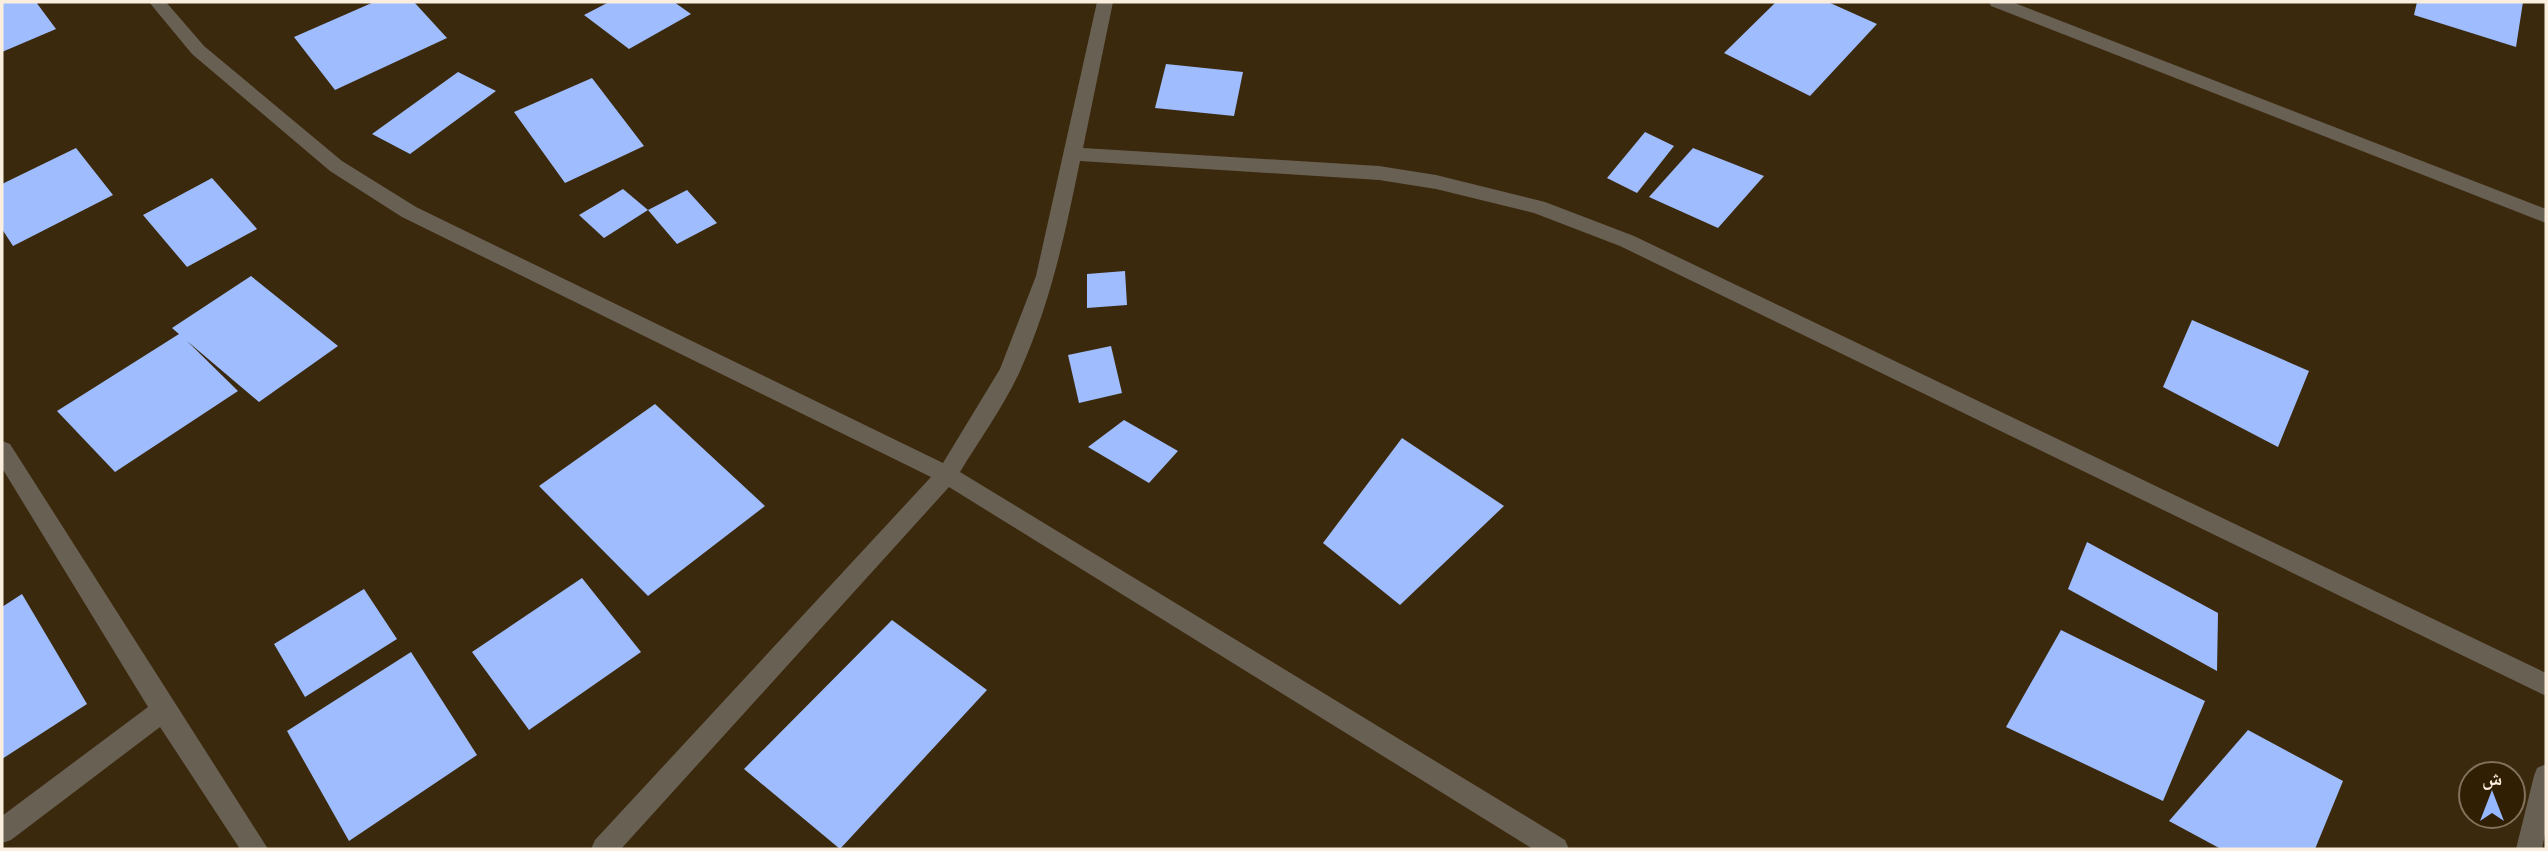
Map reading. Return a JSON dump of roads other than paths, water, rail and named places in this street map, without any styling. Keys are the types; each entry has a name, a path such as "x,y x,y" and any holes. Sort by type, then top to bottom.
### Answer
{"street":[{"path":"157,2 198,50 336,166 410,212 947,475 1556,849"},
{"path":"604,849 947,475 1009,372 1030,324 1046,276 1105,2"},
{"path":"1997,2 2546,216"},
{"path":"1072,154 1379,173 1493,194 1583,222 1627,240 2546,685"},
{"path":"2,450 163,710 256,849"},
{"path":"2,831 163,710"},
{"path":"2529,849 2546,776"}]}
